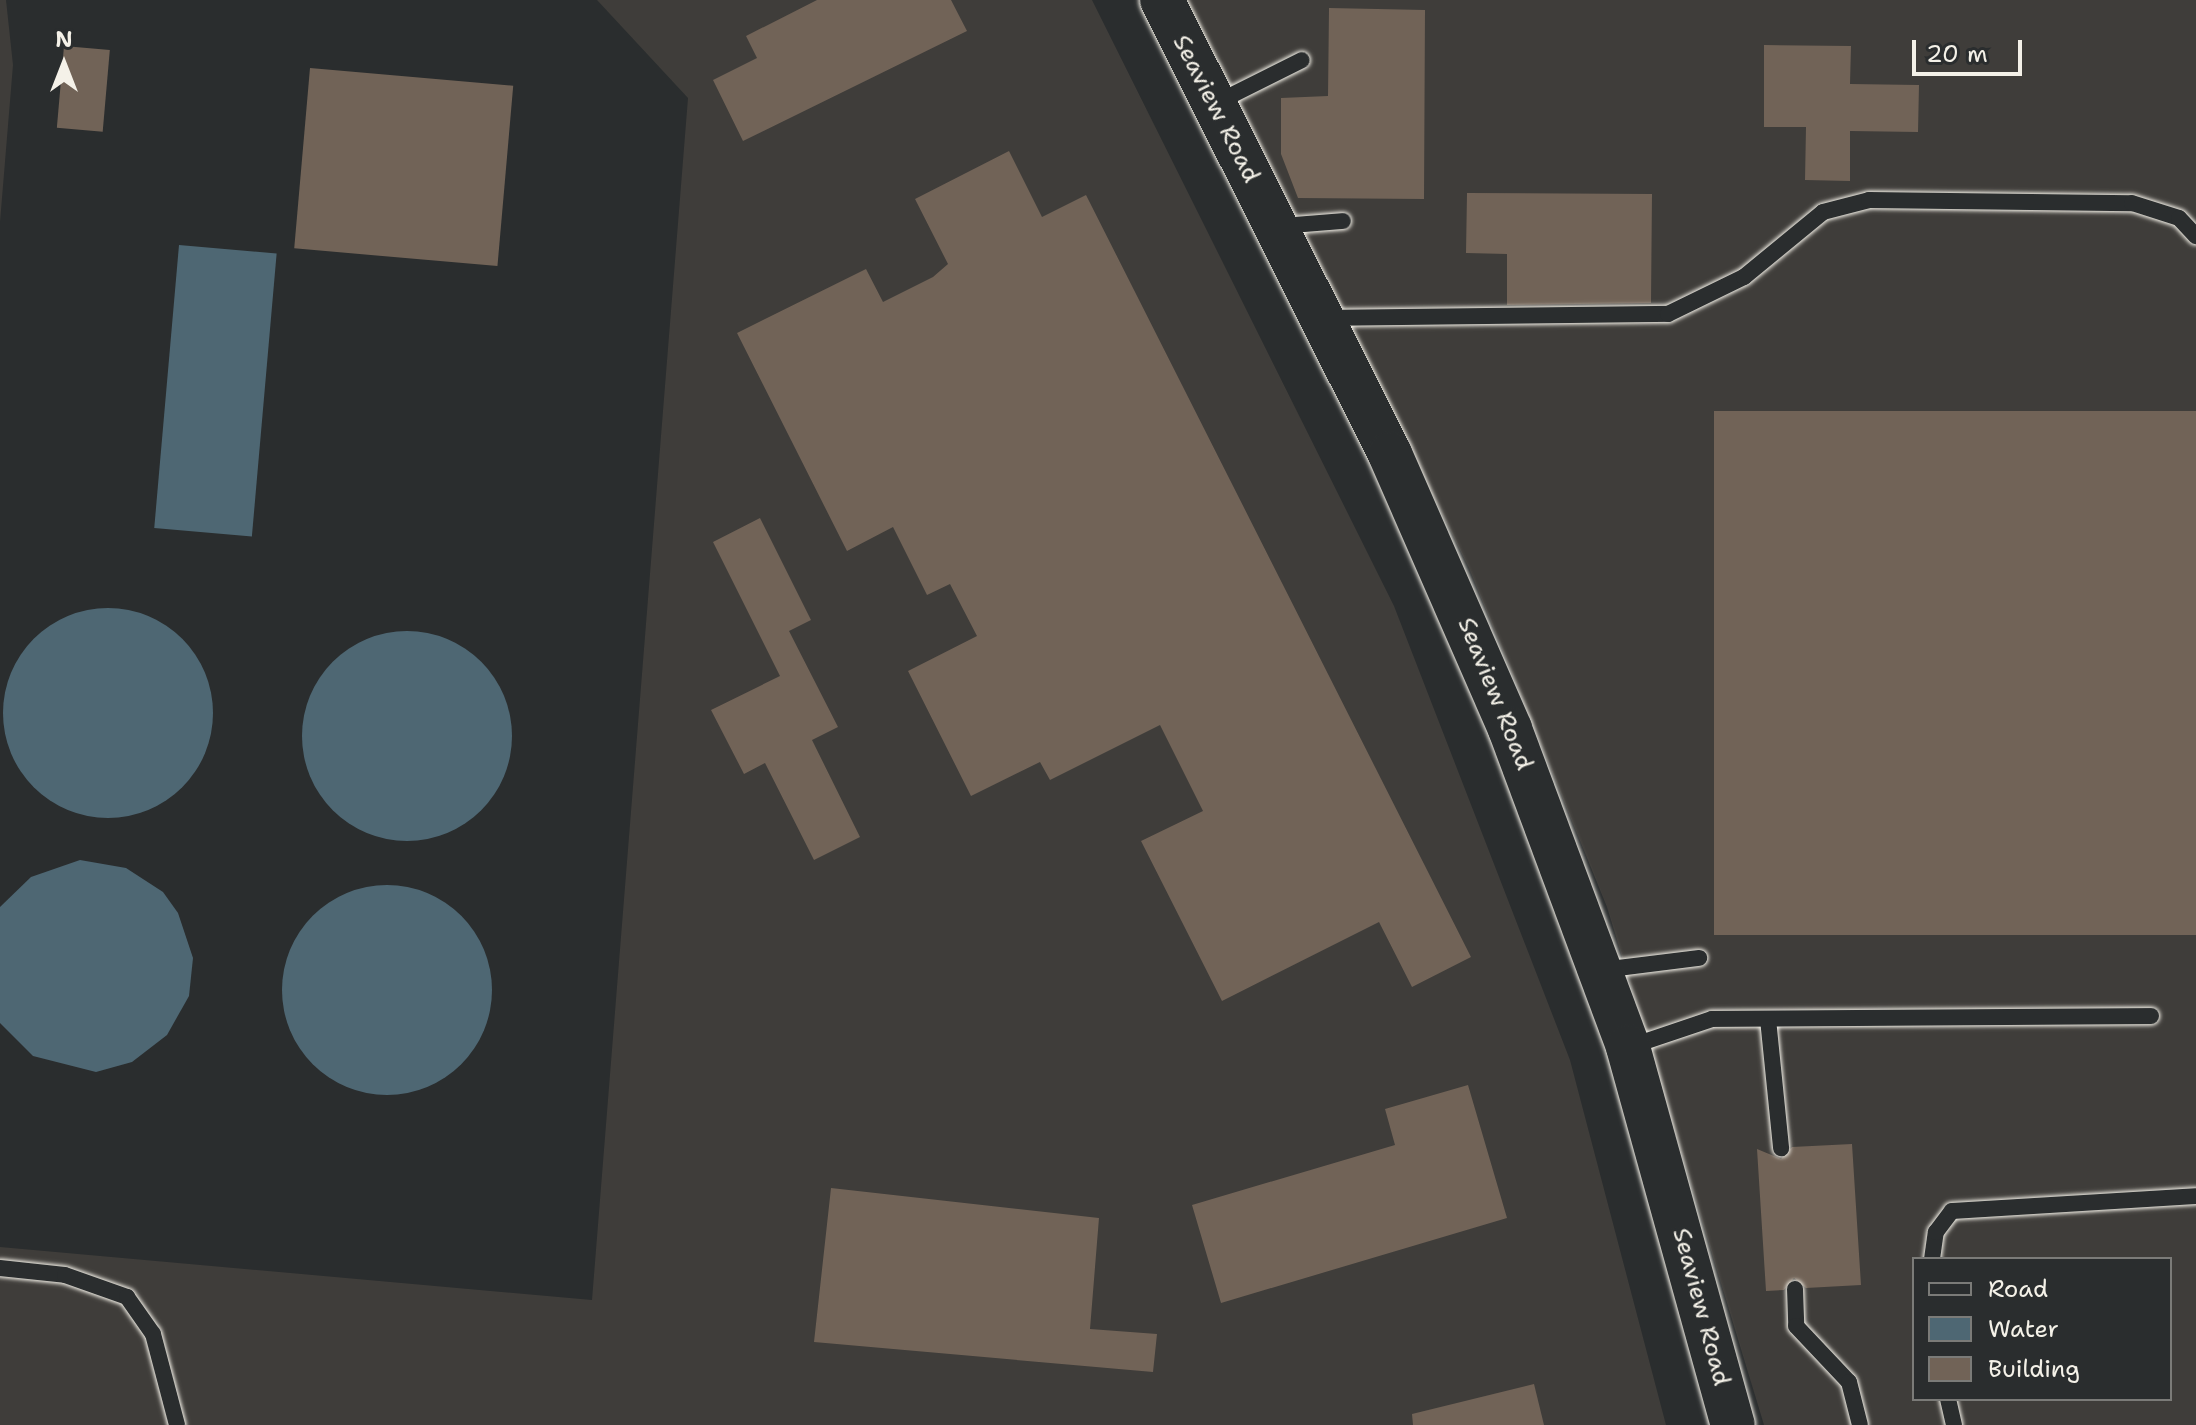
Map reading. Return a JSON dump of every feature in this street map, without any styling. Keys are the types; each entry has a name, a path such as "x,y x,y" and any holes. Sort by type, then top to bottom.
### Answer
{"main road":[{"name":"Seaview Road","path":"1162,0 1453,591 1602,970 1628,1047 1733,1425"}],"lane":[{"path":"1214,104 1302,60"},
{"path":"1321,318 1668,314 1744,277 1823,212 1869,200 2132,203 2179,218 2196,236"},
{"path":"1276,227 1343,221"},
{"path":"1602,970 1699,958"},
{"path":"1628,1047 1712,1019 2151,1016"},
{"path":"1768,1019 1781,1148"},
{"path":"1932,1257 1936,1232 1952,1211 2196,1196"},
{"path":"0,1268 65,1275 127,1297 153,1334 177,1425"},
{"path":"1795,1289 1796,1326 1849,1382 1860,1425"},
{"path":"1948,1401 1954,1425"}],"shaded area":[{"path":"0,0 6,0 13,65 0,222"},
{"path":"597,0 1092,0 1394,606 1570,1060 1666,1425 0,1425 0,1247 592,1300 688,98"},
{"path":"1187,0 2196,0 2196,1425 1764,1425 1607,907 1469,568"}],"water":[{"path":"179,245 277,254 252,536 154,528"},
{"path":"108,608 148,616 182,639 205,673 213,713 205,753 182,787 148,810 108,818 68,810 34,787 11,753 3,713 11,673 34,639 68,616"},
{"path":"407,631 447,639 481,662 504,696 512,736 504,776 481,810 447,833 407,841 367,833 333,810 310,776 302,736 310,696 333,662 367,639"},
{"path":"80,860 126,868 163,892 178,913 193,958 189,996 167,1035 132,1062 96,1072 33,1056 0,1023 0,907 31,877"},
{"path":"387,885 427,893 461,916 484,950 492,990 484,1030 461,1064 427,1087 387,1095 347,1087 313,1064 290,1030 282,990 290,950 313,916 347,893"}],"building":[{"path":"817,0 951,0 967,31 743,141 713,80 757,58 746,36"},
{"path":"1329,8 1425,10 1424,199 1298,198 1281,154 1281,98 1328,96"},
{"path":"1764,45 1851,46 1850,84 1919,85 1918,132 1850,131 1850,181 1805,180 1806,127 1764,127"},
{"path":"64,46 110,50 103,132 57,128"},
{"path":"310,68 513,86 497,266 294,248"},
{"path":"1009,151 1042,217 1086,195 1471,957 1412,987 1379,922 1222,1001 1141,841 1203,811 1160,725 1050,780 1040,762 971,796 908,671 977,636 950,584 927,595 893,527 847,551 737,333 866,269 883,302 933,277 948,264 915,199"},
{"path":"1467,193 1652,194 1651,303 1507,305 1507,254 1466,253"},
{"path":"1714,411 2196,411 2196,935 1714,935"},
{"path":"760,518 811,620 789,631 838,727 812,740 860,837 814,860 765,763 744,774 711,710 780,676 713,542"},
{"path":"1468,1085 1507,1218 1221,1303 1192,1205 1395,1145 1385,1109"},
{"path":"1852,1144 1861,1285 1806,1288 1794,1278 1784,1290 1766,1291 1757,1149 1781,1159 1792,1147"},
{"path":"831,1188 1099,1218 1090,1329 1157,1334 1153,1372 814,1342"},
{"path":"1534,1384 1544,1425 1413,1425 1412,1414"}]}
